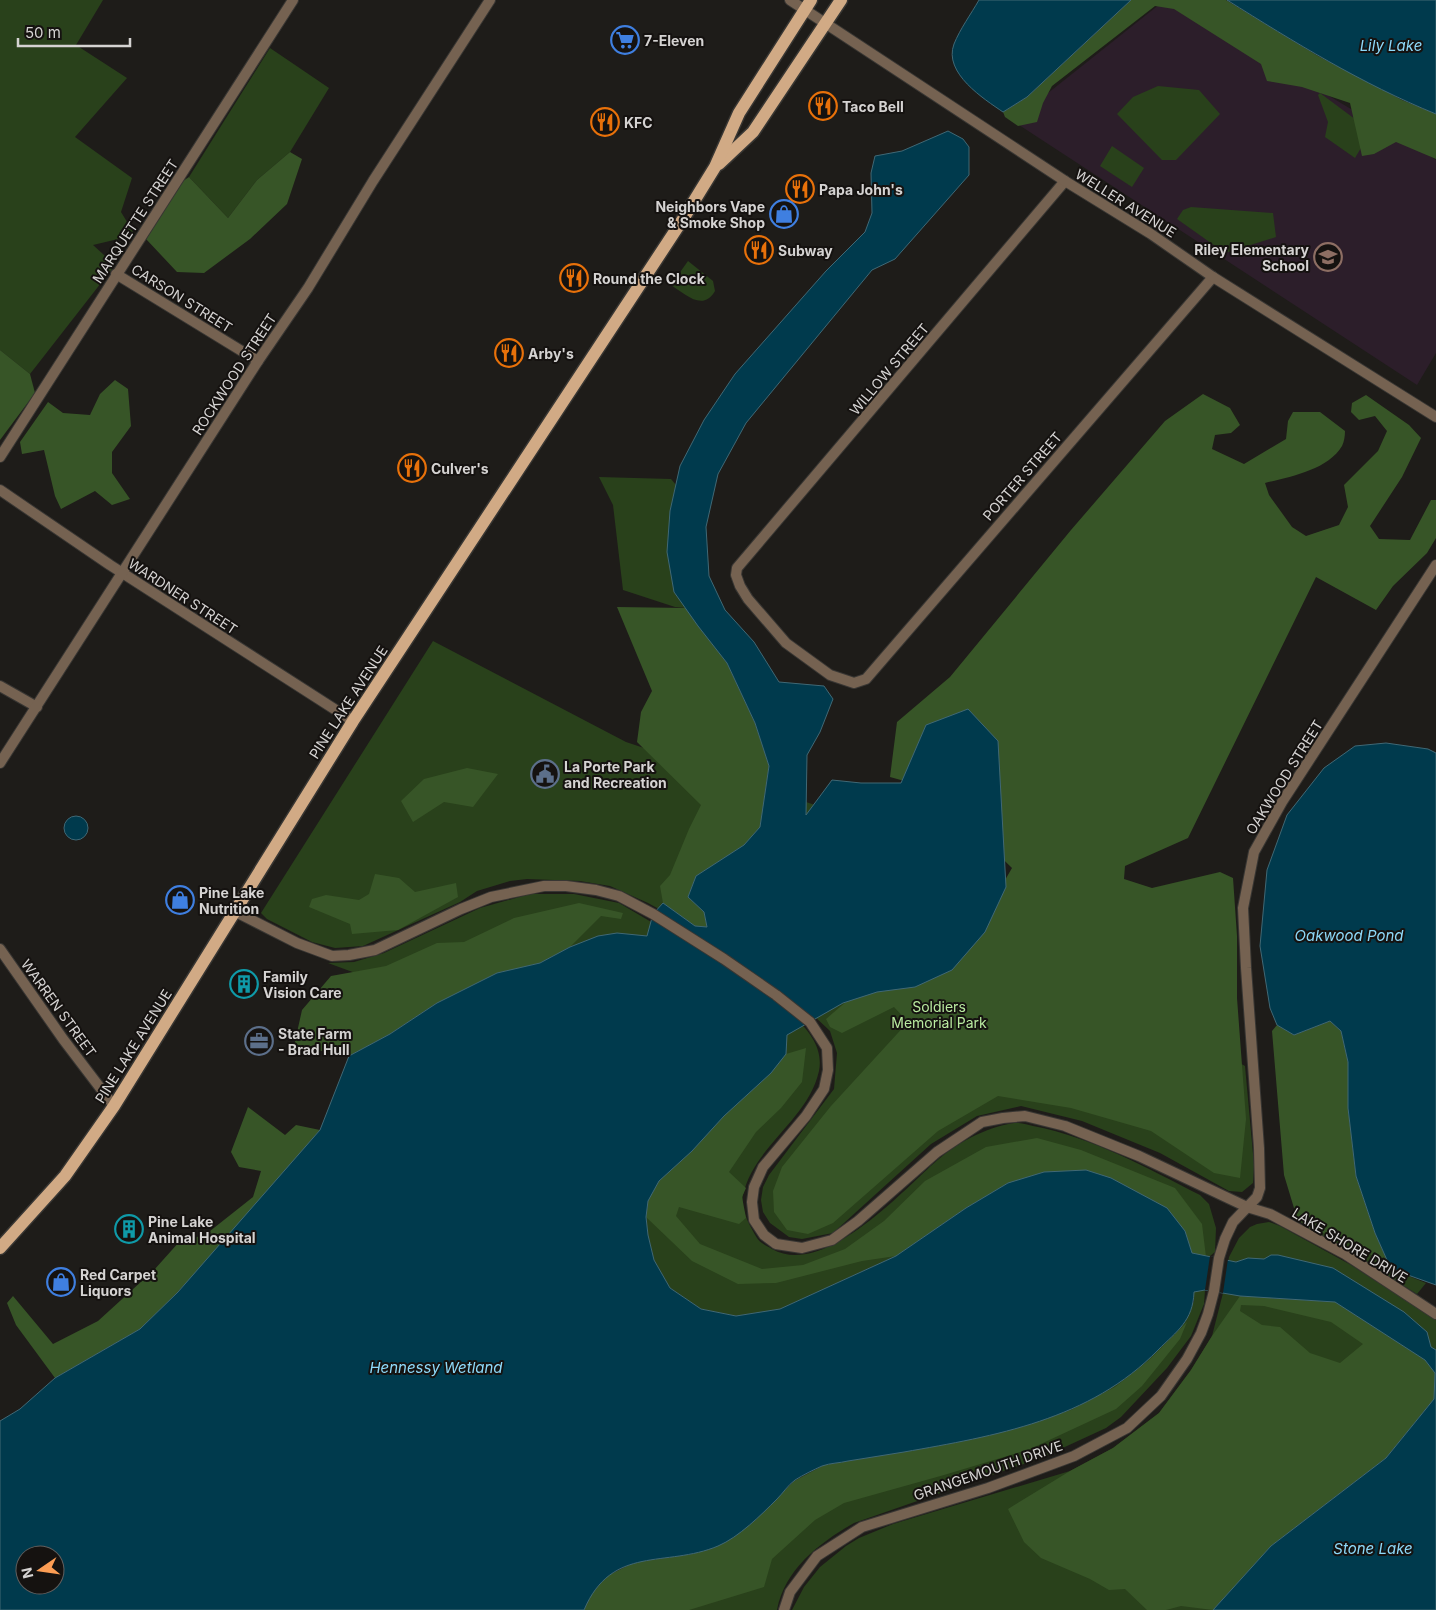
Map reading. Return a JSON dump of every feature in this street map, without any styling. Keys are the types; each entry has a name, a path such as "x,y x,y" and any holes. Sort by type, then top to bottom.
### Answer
{"main road":[{"name":"PINE LAKE AVENUE","path":"715,167 753,132 841,0"},
{"name":"PINE LAKE AVENUE","path":"0,1248 65,1176 114,1106 353,721 670,240 715,167 739,113 808,4"}],"street":[{"name":"MARQUETTE STREET","path":"0,457 293,0"},
{"name":"ROCKWOOD STREET","path":"0,763 258,361 308,288 490,0"},
{"name":"WELLER AVENUE","path":"790,0 808,4 826,23 1065,180 1151,234 1213,277 1436,417"},
{"name":"WILLOW STREET","path":"846,682 830,675 786,643 740,586 736,575 738,568 1065,180"},
{"name":"CARSON STREET","path":"116,274 258,361"},
{"name":"PORTER STREET","path":"846,682 854,683 866,679 1213,277"},
{"name":"WARDNER STREET","path":"0,490 122,572 353,721"},
{"name":"OAKWOOD STREET","path":"1247,1206 1257,1197 1260,1188 1259,1139 1243,908 1254,852 1282,802 1436,565"},
{"path":"0,686 36,707"},
{"name":"LAKE SHORE DRIVE","path":"234,911 298,944 332,956 375,950 461,909 491,897 544,886 566,886 596,890 619,896 653,914 776,995 810,1022 827,1048 828,1070 824,1089 806,1116 763,1167 754,1187 752,1202 754,1220 764,1235 776,1244 802,1248 832,1240 858,1221 937,1152 982,1122 1025,1116 1065,1126 1139,1156 1247,1206 1270,1214 1345,1254 1436,1314"},
{"name":"WARREN STREET","path":"0,949 114,1106"},
{"name":"GRANGEMOUTH DRIVE","path":"784,1610 790,1592 817,1556 862,1527 988,1488 1066,1459 1127,1428 1161,1396 1187,1359 1201,1333 1214,1291 1225,1239 1233,1222 1247,1206"}],"shaded area":[{"name":"Riley Elementary School","path":"1165,0 1169,0 1436,160 1436,353 1417,385 1013,121"}],"green space":[{"path":"0,0 103,0 76,45 127,78 75,137 132,178 121,212 135,235 93,245 115,265 30,374 0,350"},
{"path":"1131,0 1226,0 1318,56 1402,100 1436,114 1436,159 1396,142 1374,154 1362,156 1350,103 1302,87 1267,81 1261,64 1174,9 1155,6 1052,86 1043,103 1037,122 1018,126 1005,117 1003,112 1027,97"},
{"path":"270,48 329,88 290,152 257,180 228,218 189,177"},
{"path":"1158,86 1199,90 1220,114 1176,160 1162,160 1117,114 1133,97"},
{"path":"1320,93 1371,131 1355,158 1325,137 1328,122 1318,95"},
{"path":"1112,146 1144,168 1132,187 1100,166"},
{"path":"290,152 302,159 287,204 250,239 204,273 177,272 146,239 183,181 189,177 228,218 257,180"},
{"path":"1191,207 1273,213 1276,237 1225,253 1177,219 1183,210"},
{"path":"688,261 713,281 715,291 705,300 699,301 694,299 671,285"},
{"path":"0,350 30,374 35,393 0,440"},
{"path":"115,380 128,389 131,426 112,452 112,473 130,499 112,505 95,491 61,509 55,496 44,450 22,454 20,442 48,402 63,413 90,415 100,394"},
{"path":"1203,394 1230,408 1240,425 1231,433 1215,435 1212,449 1244,464 1286,439 1288,421 1293,412 1320,412 1345,431 1342,446 1336,454 1318,467 1265,483 1269,495 1292,527 1306,536 1339,525 1348,507 1344,485 1378,451 1387,431 1375,416 1359,420 1351,412 1352,403 1366,395 1409,425 1421,438 1402,477 1370,526 1379,539 1410,540 1431,500 1436,500 1436,538 1427,553 1393,586 1376,610 1316,577 1188,838 1125,866 1124,879 1152,888 1220,872 1233,878 1237,936 1237,998 1246,1119 1240,1178 1214,1173 1151,1131 1071,1108 998,1096 938,1131 833,1223 808,1234 787,1230 774,1212 773,1191 782,1167 831,1106 908,1022 894,1007 842,1033 830,1027 826,1019 869,982 990,906 1012,868 979,836 937,790 890,777 897,722 950,677 1071,530 1165,421"},
{"path":"599,477 671,479 676,485 670,511 674,592 686,608 675,607 623,590 613,505"},
{"path":"617,607 686,608 727,663 755,723 769,766 760,827 744,845 696,876 688,897 704,912 707,927 695,926 663,903 660,886 670,875 701,805 637,742 641,712 652,691"},
{"name":"Soldiers Memorial Park","path":"433,641 626,742 815,805 991,920 1245,1066 1254,1165 1253,1183 1242,1192 1229,1191 1160,1153 1082,1121 1021,1106 977,1116 931,1144 833,1233 802,1239 789,1237 770,1223 763,1212 761,1200 763,1187 769,1175 834,1089 837,1053 830,1031 778,982 706,935 648,903 610,886 580,881 527,879 510,881 477,891 460,902 363,946 335,948 312,942 267,919 261,913"},
{"path":"467,768 498,774 473,807 444,802 413,822 401,801 424,779"},
{"path":"375,874 399,878 415,892 456,883 458,897 398,930 352,934 350,924 309,907 312,899 326,895 359,900 369,894"},
{"path":"530,894 574,894 619,903 658,926 790,1012 808,1031 819,1053 820,1062 813,1088 793,1119 758,1162 749,1178 742,1200 746,1217 758,1240 772,1249 792,1255 813,1252 836,1243 880,1212 951,1149 981,1133 1003,1125 1016,1123 1055,1131 1119,1154 1200,1195 1209,1204 1216,1228 1215,1252 1206,1257 1008,1183 966,1208 896,1256 780,1309 736,1316 701,1309 670,1288 654,1260 646,1217 437,1003 328,963 354,962 384,953 480,908"},
{"path":"579,903 623,913 621,919 601,916 570,947 540,963 497,973 437,1003 390,1034 349,1056 294,1046 302,1010 331,976 386,966 437,943 464,942 514,918"},
{"path":"1330,1021 1341,1031 1348,1062 1348,1108 1356,1176 1375,1233 1391,1269 1345,1237 1310,1231 1297,1218 1284,1175 1272,1031 1277,1025 1294,1035"},
{"path":"806,1048 802,1082 781,1108 756,1132 729,1172 746,1188 742,1197 746,1218 739,1224 679,1207 676,1216 700,1244 762,1269 803,1265 845,1249 884,1221 925,1181 986,1147 1037,1138 1081,1150 1175,1188 1202,1224 1206,1257 1192,1253 1185,1231 1008,1183 966,1208 896,1256 862,1261 776,1283 738,1284 692,1261 646,1217 648,1201 659,1181 692,1151 786,1054"},
{"path":"248,1107 285,1135 296,1125 320,1130 210,1257 140,1329 55,1378 16,1325 7,1303 13,1296 53,1344 98,1321 154,1270 180,1241 205,1235 253,1197 261,1171 239,1167 231,1152"},
{"path":"1269,1222 1280,1226 1351,1265 1436,1320 1436,1397 1271,1546 1213,1610 792,1610 804,1587 820,1567 859,1538 893,1524 1070,1471 1113,1448 1159,1413 1191,1370 1212,1336 1223,1293 1229,1257 1239,1238 1250,1227"},
{"path":"1328,1226 1391,1269 1426,1283 1417,1294 1333,1242 1321,1237"},
{"path":"1205,1290 1204,1304 1191,1336 1167,1368 1121,1417 1106,1428 1041,1458 854,1523 828,1539 805,1559 787,1582 777,1610 584,1610 1194,1302 1194,1291"},
{"path":"1240,1296 1335,1302 1425,1360 1435,1373 1434,1399 1386,1458 1271,1546 1213,1610 1181,1606 1166,1610 1147,1610 1125,1589 1109,1590 1090,1579 1041,1558 1024,1542 1008,1509 1070,1471 1113,1448 1159,1413 1191,1370","holes":["1241,1305 1264,1306 1331,1322 1363,1344 1340,1363 1310,1353 1280,1327 1262,1325 1240,1311"]},
{"path":"1187,1322 1180,1339 1142,1386 1116,1409 1030,1449 844,1503 815,1520 772,1559 764,1587 689,1610 584,1610 590,1595 607,1576 635,1562 692,1554 753,1522 794,1481 824,1465 948,1444 1024,1426 1071,1410 1115,1387 1148,1361"}],"water":[{"path":"979,0 1131,0 1027,97 1003,112 967,84 954,65 952,55 954,44"},
{"name":"Lily Lake","path":"1227,0 1436,0 1436,114 1355,76 1303,47"},
{"name":"Hennessy Wetland","path":"948,131 963,139 969,147 969,175 895,259 872,270 746,423 718,474 706,527 709,576 725,610 754,642 779,682 824,686 833,699 820,732 807,755 806,815 832,780 861,783 901,783 926,725 968,709 998,741 1006,887 985,932 952,970 915,987 877,992 843,1003 787,1035 786,1054 771,1073 724,1116 692,1151 659,1181 648,1201 646,1217 654,1260 670,1288 701,1309 736,1316 780,1309 896,1256 966,1208 1008,1183 1044,1172 1086,1170 1111,1178 1167,1208 1185,1231 1192,1253 1236,1262 1248,1258 1264,1259 1271,1255 1278,1255 1333,1268 1404,1312 1427,1332 1431,1347 1436,1350 1436,1610 1213,1610 1271,1546 1386,1458 1434,1399 1435,1373 1425,1360 1335,1302 1240,1296 1205,1290 1194,1292 1191,1311 1183,1325 1158,1350 1131,1374 1102,1393 1072,1409 1040,1421 973,1439 822,1466 792,1482 757,1519 726,1542 698,1552 642,1562 625,1567 609,1575 596,1589 584,1610 0,1610 0,1421 20,1409 55,1378 140,1329 178,1292 320,1130 349,1056 390,1034 437,1003 497,973 540,963 570,947 598,936 617,933 647,936 653,914 663,903 695,926 707,927 704,912 688,897 696,876 744,845 760,827 769,766 755,723 727,663 674,592 667,552 670,511 680,466 704,420 735,374 826,271 865,232 872,213 871,173 875,156 902,151"},
{"name":"Oakwood Pond","path":"1386,743 1428,749 1436,753 1436,1285 1391,1269 1375,1233 1356,1176 1348,1108 1348,1062 1341,1031 1330,1021 1294,1035 1277,1025 1270,1008 1260,946 1267,870 1287,815 1324,768 1355,746"},
{"path":"76,816 84,820 88,828 84,836 76,840 68,836 64,828 68,820"}],"pier":[{"path":"1210,1256 1228,1259 1223,1293 1205,1290"}],"place":[{"name":"7-Eleven","path":"625,40"},
{"name":"Taco Bell","path":"823,106"},
{"name":"KFC","path":"605,122"},
{"name":"Papa John's","path":"800,189"},
{"name":"Neighbors Vape & Smoke Shop","path":"784,214"},
{"name":"Subway","path":"759,250"},
{"name":"Riley Elementary School","path":"1328,257"},
{"name":"Round the Clock","path":"574,278"},
{"name":"Arby's","path":"509,353"},
{"name":"Culver's","path":"412,468"},
{"name":"La Porte Park and Recreation","path":"545,774"},
{"name":"Pine Lake Nutrition","path":"180,900"},
{"name":"Family Vision Care","path":"244,984"},
{"name":"State Farm - Brad Hull","path":"259,1041"},
{"name":"Pine Lake Animal Hospital","path":"129,1229"},
{"name":"Red Carpet Liquors","path":"61,1282"}],"water label":[{"name":"Stone Lake","path":"1373,1548"}]}
